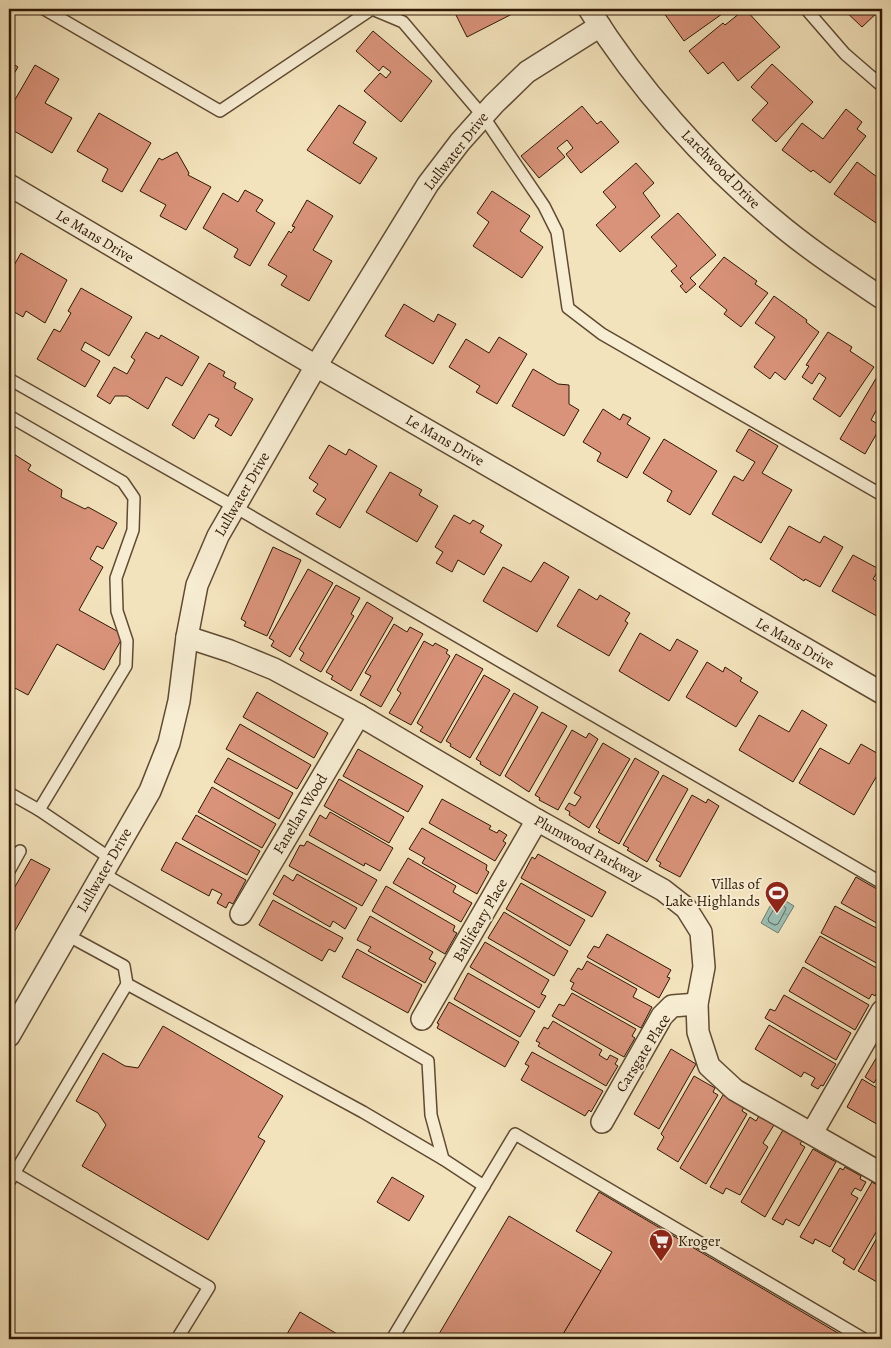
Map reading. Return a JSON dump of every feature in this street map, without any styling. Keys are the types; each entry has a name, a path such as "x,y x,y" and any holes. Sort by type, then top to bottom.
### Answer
{"street":[{"name":"Lullwater Drive","path":"9,1036 150,791 169,743 179,701 187,637 197,585 218,536 234,507 316,366 428,184 460,142 483,116 527,72 594,17"},
{"name":"Larchwood Drive","path":"594,17 637,78 680,128 736,186 815,253 882,298"},
{"name":"Le Mans Drive","path":"9,184 316,366 882,693"},
{"name":"Plumwood Parkway","path":"187,637 230,651 274,670 359,714 537,820 663,890 686,908 702,932 704,967 698,1004 698,1032 709,1066 735,1090 882,1174"},
{"name":"Fanellan Wood","path":"241,914 359,714"},
{"name":"Ballifeary Place","path":"422,1019 537,820"},
{"name":"Carsgate Place","path":"602,1122 662,1016 672,1006 698,1004"},
{"path":"812,1133 882,1011"}],"lane":[{"path":"44,9 220,111 372,9 403,22 483,116 544,206 557,232 568,308 602,334 882,495"},
{"path":"806,9 845,54 882,86"},
{"path":"9,379 234,507 882,883"},
{"path":"9,416 123,482 134,498 133,530 116,578 117,611 127,641 126,666 39,810"},
{"path":"9,793 39,810 106,866 428,1061 430,1115 443,1159"},
{"path":"9,872 20,851"},
{"path":"67,936 124,966 127,984 10,1175 209,1287 177,1339"},
{"path":"127,984 363,1112 443,1159 484,1186"},
{"path":"392,1339 515,1134 864,1339"}],"water":[{"name":"Villas of Lake Highlands","path":"776,895 794,906 778,933 761,923"}],"building":[{"path":"453,9 515,9 516,12 467,37"},
{"path":"661,9 729,9 684,41"},
{"path":"745,9 780,47 738,81 723,62 708,74 689,51 723,23 725,25"},
{"path":"843,9 881,9 862,27"},
{"path":"373,31 432,81 401,122 364,91 380,73 386,78 391,72 383,66 379,71 356,51"},
{"path":"9,61 18,67 9,82"},
{"path":"772,64 813,102 776,142 752,120 768,103 751,87"},
{"path":"35,65 59,79 45,103 72,118 52,153 9,128 9,110"},
{"path":"339,105 366,122 353,143 377,158 360,184 307,150"},
{"path":"582,106 597,124 601,121 619,142 581,173 566,154 573,148 567,140 557,148 565,157 539,178 521,156"},
{"path":"846,109 862,122 857,129 866,136 830,183 813,170 811,172 782,150 802,123 823,139"},
{"path":"99,113 151,143 122,192 102,181 108,169 77,151"},
{"path":"177,152 189,173 188,175 211,187 186,230 160,216 166,205 140,191 159,158 162,160"},
{"path":"857,162 877,177 882,170 882,221 879,225 834,194"},
{"path":"636,163 654,183 643,193 660,216 620,252 596,225 616,207 603,192"},
{"path":"245,190 263,200 256,211 275,223 250,266 234,257 238,249 203,228 223,193 238,202"},
{"path":"492,191 530,216 520,231 543,247 522,278 473,246 489,222 477,213"},
{"path":"307,200 333,216 313,250 332,261 309,301 281,285 287,276 268,265 289,231 291,233 295,227 292,226"},
{"path":"678,213 716,255 690,278 696,284 686,293 680,286 683,284 671,271 677,266 651,237"},
{"path":"21,253 67,280 45,323 26,311 23,317 9,309 9,274"},
{"path":"724,257 757,281 755,284 768,293 741,327 724,314 727,310 699,287"},
{"path":"81,288 132,317 109,356 85,342 81,350 100,361 85,387 37,359 54,329 60,332 71,313 68,311"},
{"path":"774,296 807,320 806,322 819,332 785,380 775,372 770,379 754,367 775,337 755,323"},
{"path":"404,304 434,322 438,314 456,324 433,364 385,336"},
{"path":"146,332 159,339 161,335 199,357 182,386 166,377 148,409 127,396 115,396 110,404 97,396 114,367 127,374 135,360 131,357"},
{"path":"828,332 852,347 850,351 874,367 840,417 813,399 826,378 819,373 812,384 802,377 809,366 806,365"},
{"path":"499,337 527,354 497,404 476,392 480,386 449,367 466,339 489,353"},
{"path":"209,363 225,372 223,376 236,383 234,388 253,399 231,436 215,426 219,419 209,414 194,439 172,425"},
{"path":"533,369 558,384 569,385 569,404 579,410 564,436 512,406"},
{"path":"881,370 882,410 878,407 871,420 881,426 865,454 840,439"},
{"path":"603,409 620,420 623,414 631,418 627,424 650,438 627,478 597,461 601,453 583,442"},
{"path":"749,429 778,446 762,473 792,490 761,543 712,514 734,476 743,481 755,462 736,451"},
{"path":"664,439 717,471 690,515 667,501 672,491 643,473"},
{"path":"329,445 346,455 349,449 377,466 340,528 316,514 326,499 313,491 318,484 309,478"},
{"path":"9,451 31,465 28,470 62,490 61,497 85,509 88,507 117,523 103,549 97,546 90,559 103,567 79,610 124,635 104,670 57,644 28,695 11,686 9,691"},
{"path":"390,472 422,490 419,495 438,506 417,542 366,512"},
{"path":"454,515 470,524 473,520 484,526 480,532 502,545 484,575 458,560 452,572 436,563 443,552 435,547"},
{"path":"789,526 820,543 824,536 843,547 820,587 805,579 804,581 770,559"},
{"path":"273,547 301,560 267,636 244,626 246,622 241,619"},
{"path":"853,555 879,569 873,579 882,585 882,619 832,591"},
{"path":"544,562 569,577 537,632 483,601 503,567 531,582"},
{"path":"308,569 333,583 290,657 271,646 274,641 269,638"},
{"path":"336,585 360,598 351,614 354,616 321,672 300,660 304,653 299,649"},
{"path":"579,589 597,600 600,595 630,613 625,621 628,623 609,656 557,626"},
{"path":"367,602 393,618 351,691 331,679 333,676 326,672"},
{"path":"394,624 407,632 410,627 423,634 381,707 360,695 371,676 365,673"},
{"path":"640,633 670,651 677,639 698,651 669,701 619,671"},
{"path":"424,641 433,646 435,643 448,650 446,653 450,656 411,725 389,713 401,693 397,690"},
{"path":"456,654 483,669 441,743 420,731 423,727 417,723"},
{"path":"707,662 723,672 725,667 742,678 740,681 758,692 736,727 686,697"},
{"path":"484,675 510,690 470,758 450,746 451,744 446,741"},
{"path":"257,692 328,733 314,758 243,717"},
{"path":"514,693 538,707 500,776 480,764 481,762 476,759"},
{"path":"802,710 827,725 793,782 739,750 759,715 789,732"},
{"path":"542,712 567,726 529,792 505,776"},
{"path":"240,724 311,765 297,789 226,749"},
{"path":"572,730 586,738 589,733 598,739 558,810 539,800 540,798 535,795"},
{"path":"603,743 630,759 589,828 569,815 570,812 565,809 569,803 575,806 581,797 574,793"},
{"path":"861,744 882,756 882,767 854,815 799,783 820,748 849,764"},
{"path":"358,749 423,786 408,812 343,776"},
{"path":"228,758 293,793 279,819 214,782"},
{"path":"635,758 659,772 619,844 598,832 600,830 596,827"},
{"path":"663,775 688,789 647,862 627,850 629,848 623,845"},
{"path":"339,779 404,817 389,843 324,806"},
{"path":"212,787 276,824 262,848 198,812"},
{"path":"692,795 706,803 708,799 719,806 680,877 659,866 661,863 656,860"},
{"path":"442,799 491,826 489,829 497,833 499,830 507,835 503,841 506,843 495,861 429,823"},
{"path":"330,812 393,848 380,871 365,863 364,866 309,835 320,815 326,819"},
{"path":"196,815 260,851 247,875 182,839"},
{"path":"422,828 487,865 486,870 489,872 477,894 422,863 425,858 409,849"},
{"path":"307,841 377,880 362,906 289,866 300,845 304,846"},
{"path":"176,842 246,880 233,904 229,902 226,908 217,903 222,894 212,889 209,896 161,870"},
{"path":"538,854 606,892 592,917 521,878 532,857 535,859"},
{"path":"408,858 456,886 453,892 472,903 461,922 393,883"},
{"path":"31,859 50,869 12,936 9,934 9,897"},
{"path":"297,874 357,908 345,929 333,921 330,927 273,894 284,875 293,881"},
{"path":"856,877 882,892 882,926 841,903"},
{"path":"521,883 585,920 570,946 506,909"},
{"path":"386,886 455,926 453,931 457,933 445,954 372,911"},
{"path":"273,900 343,938 335,952 329,949 322,961 259,925"},
{"path":"835,906 882,931 882,966 821,933"},
{"path":"504,912 568,951 554,976 488,938"},
{"path":"370,916 433,952 429,959 436,963 425,983 368,951 371,947 357,940"},
{"path":"607,934 671,970 667,977 670,978 659,998 587,957 594,946 599,948"},
{"path":"820,936 882,971 882,984 875,996 872,994 869,999 805,962"},
{"path":"485,942 549,980 541,994 546,996 539,1008 470,967"},
{"path":"357,949 422,985 408,1013 342,977"},
{"path":"587,961 637,989 633,997 652,1007 641,1028 571,989 574,983 570,981 578,968 582,970"},
{"path":"803,967 869,1005 855,1030 789,991"},
{"path":"468,973 535,1011 520,1037 454,999"},
{"path":"572,993 636,1029 632,1036 635,1038 624,1057 552,1016 559,1004 564,1006"},
{"path":"784,995 851,1033 836,1060 765,1018 770,1009 775,1011"},
{"path":"449,1002 519,1042 505,1067 437,1028 439,1024 437,1023"},
{"path":"553,1021 602,1050 599,1055 607,1060 610,1055 618,1059 615,1064 618,1066 606,1086 538,1046 540,1043 536,1041 544,1027 548,1029"},
{"path":"769,1025 836,1064 823,1086 821,1085 818,1089 811,1085 815,1078 804,1072 801,1077 755,1049"},
{"path":"163,1026 283,1096 258,1137 265,1141 208,1240 82,1166 106,1125 98,1113 76,1101 103,1053 125,1066 138,1068"},
{"path":"671,1049 696,1064 659,1129 634,1114"},
{"path":"532,1052 603,1091 591,1112 589,1110 585,1116 521,1080 529,1066 525,1064"},
{"path":"882,1052 882,1078 878,1076 874,1083 865,1077 878,1055 880,1056"},
{"path":"694,1076 715,1088 713,1092 718,1095 678,1162 657,1149 664,1137 661,1134"},
{"path":"862,1079 882,1091 882,1127 847,1107"},
{"path":"723,1095 744,1107 742,1111 747,1114 706,1184 680,1168"},
{"path":"759,1116 774,1125 763,1143 768,1147 740,1195 726,1188 723,1194 710,1187 750,1117 756,1121"},
{"path":"783,1130 802,1141 800,1144 805,1147 765,1217 741,1202"},
{"path":"813,1149 836,1162 799,1226 786,1219 783,1225 772,1219"},
{"path":"845,1167 861,1176 860,1179 866,1182 861,1191 855,1188 851,1194 858,1198 830,1247 815,1239 813,1244 800,1237 840,1168 843,1170"},
{"path":"392,1177 424,1196 409,1221 377,1202"},
{"path":"872,1182 882,1188 882,1222 854,1270 843,1263 845,1259 832,1251"},
{"name":"Kroger","path":"599,1192 848,1339 560,1339 612,1252 576,1231"},
{"path":"509,1216 601,1271 560,1339 436,1339"},
{"path":"882,1229 882,1285 858,1271"},
{"path":"300,1312 344,1338 344,1339 284,1339"}],"place":[{"name":"Villas of Lake Highlands","path":"777,914"},
{"name":"Kroger","path":"661,1262"}]}
